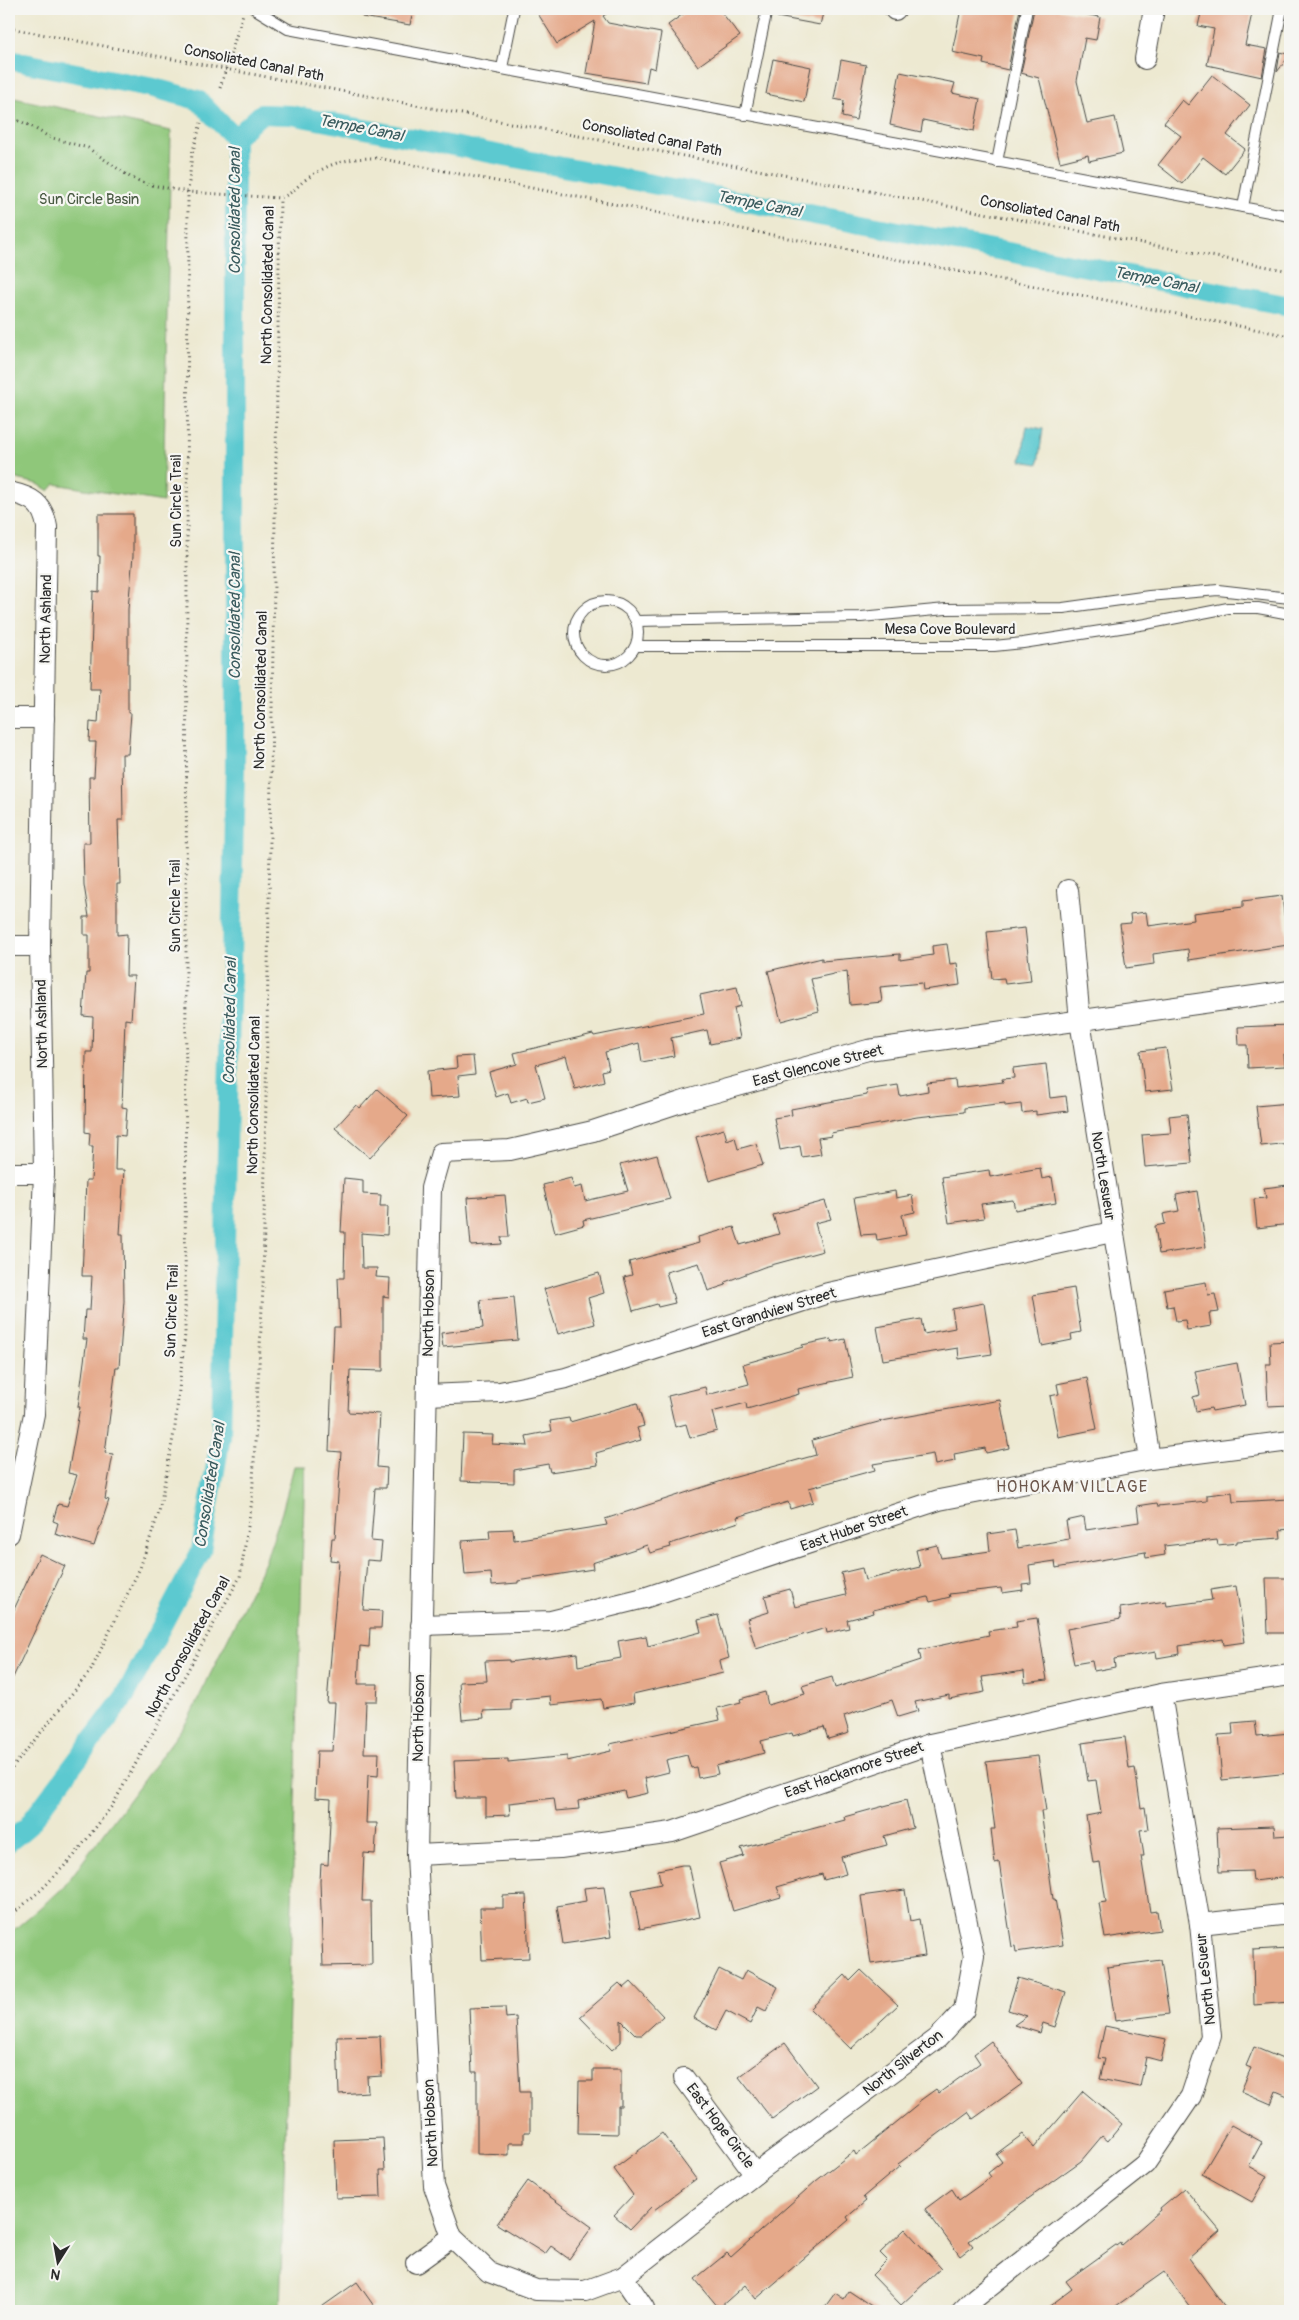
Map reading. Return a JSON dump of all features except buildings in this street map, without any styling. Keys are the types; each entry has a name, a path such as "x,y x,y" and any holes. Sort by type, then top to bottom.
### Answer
{"street":[{"path":"1145,58 1154,9"},
{"name":"North Ashland","path":"9,492 29,498 44,511 47,527 40,946 44,1173 34,1414 9,1534"},
{"path":"9,718 44,718"},
{"name":"North Lesueur","path":"1068,890 1080,1021 1112,1232 1150,1459"},
{"path":"9,946 40,946"},
{"name":"East Glencove Street","path":"441,1153 510,1150 593,1131 688,1100 868,1050 1290,990"},
{"name":"North Hobson","path":"441,1153 431,1188 417,1856 434,2186 452,2237"},
{"path":"9,1173 44,1173"},
{"name":"East Grandview Street","path":"427,1395 500,1392 566,1378 828,1293 1112,1232"},
{"name":"East Huber Street","path":"421,1625 551,1621 644,1598 939,1500 1150,1459 1290,1441"},
{"name":"East Hackamore Street","path":"417,1856 560,1848 672,1832 930,1744 1161,1694 1290,1675"},
{"name":"North LeSueur","path":"962,2311 1146,2164 1191,2096 1212,2036 1200,1924 1161,1694"},
{"name":"North Silverton","path":"452,2237 489,2272 536,2290 585,2291 623,2278 755,2174 938,2038 964,2010 974,1956 930,1744"},
{"path":"1200,1924 1290,1914"},
{"name":"East Hope Circle","path":"684,2078 755,2174"},
{"path":"416,2263 452,2237"},
{"path":"623,2278 644,2308"}],"lane":[{"path":"255,9 288,29 1290,216"},
{"path":"502,68 514,9"},
{"path":"746,115 768,9"},
{"path":"996,162 1027,9"},
{"path":"1243,207 1282,9"},
{"name":"Mesa Cove Boulevard","path":"636,621 861,618 946,609 1063,608 1149,596 1218,590 1290,598"},
{"path":"598,602 618,603 627,608 636,621 639,636 636,646 622,662 612,666 600,666 590,662 581,654 576,644 574,634 576,622 581,613 598,602"},
{"name":"Mesa Cove Boulevard","path":"636,646 994,646 1023,644 1228,608 1258,608 1290,614"}],"path":[{"path":"220,88 245,9"},
{"name":"Consoliated Canal Path","path":"9,28 1290,271"},
{"path":"9,117 29,125 49,137 88,148 130,177 146,184 199,194 280,198 292,193 299,185 318,171 336,162 355,158 378,158 1290,336"},
{"name":"Sun Circle Trail","path":"9,1772 91,1670 140,1568 159,1512 175,1427 184,1334 188,192 192,154 201,123"},
{"name":"North Consolidated Canal","path":"9,1918 41,1890 74,1856 112,1806 240,1577 252,1501 263,1288 280,198"}],"green space":[{"name":"Sun Circle Basin","path":"9,97 171,131 163,502 55,484 49,491 38,484 9,477"},
{"path":"294,1466 305,1466 280,2311 9,2311 9,1934 63,1888 188,1720 265,1562 282,1512"}],"water":[{"path":"1027,426 1043,429 1038,464 1021,461"}],"waterway":[{"path":"9,60 154,88 198,100 235,138"},
{"name":"Tempe Canal","path":"235,138 261,114 291,115 1290,306"},
{"name":"Consolidated Canal","path":"9,1842 27,1827 125,1696 201,1551 221,1436 235,769 235,138"}],"district":[{"name":"HOHOKAM VILLAGE","path":"1072,1487"}]}
